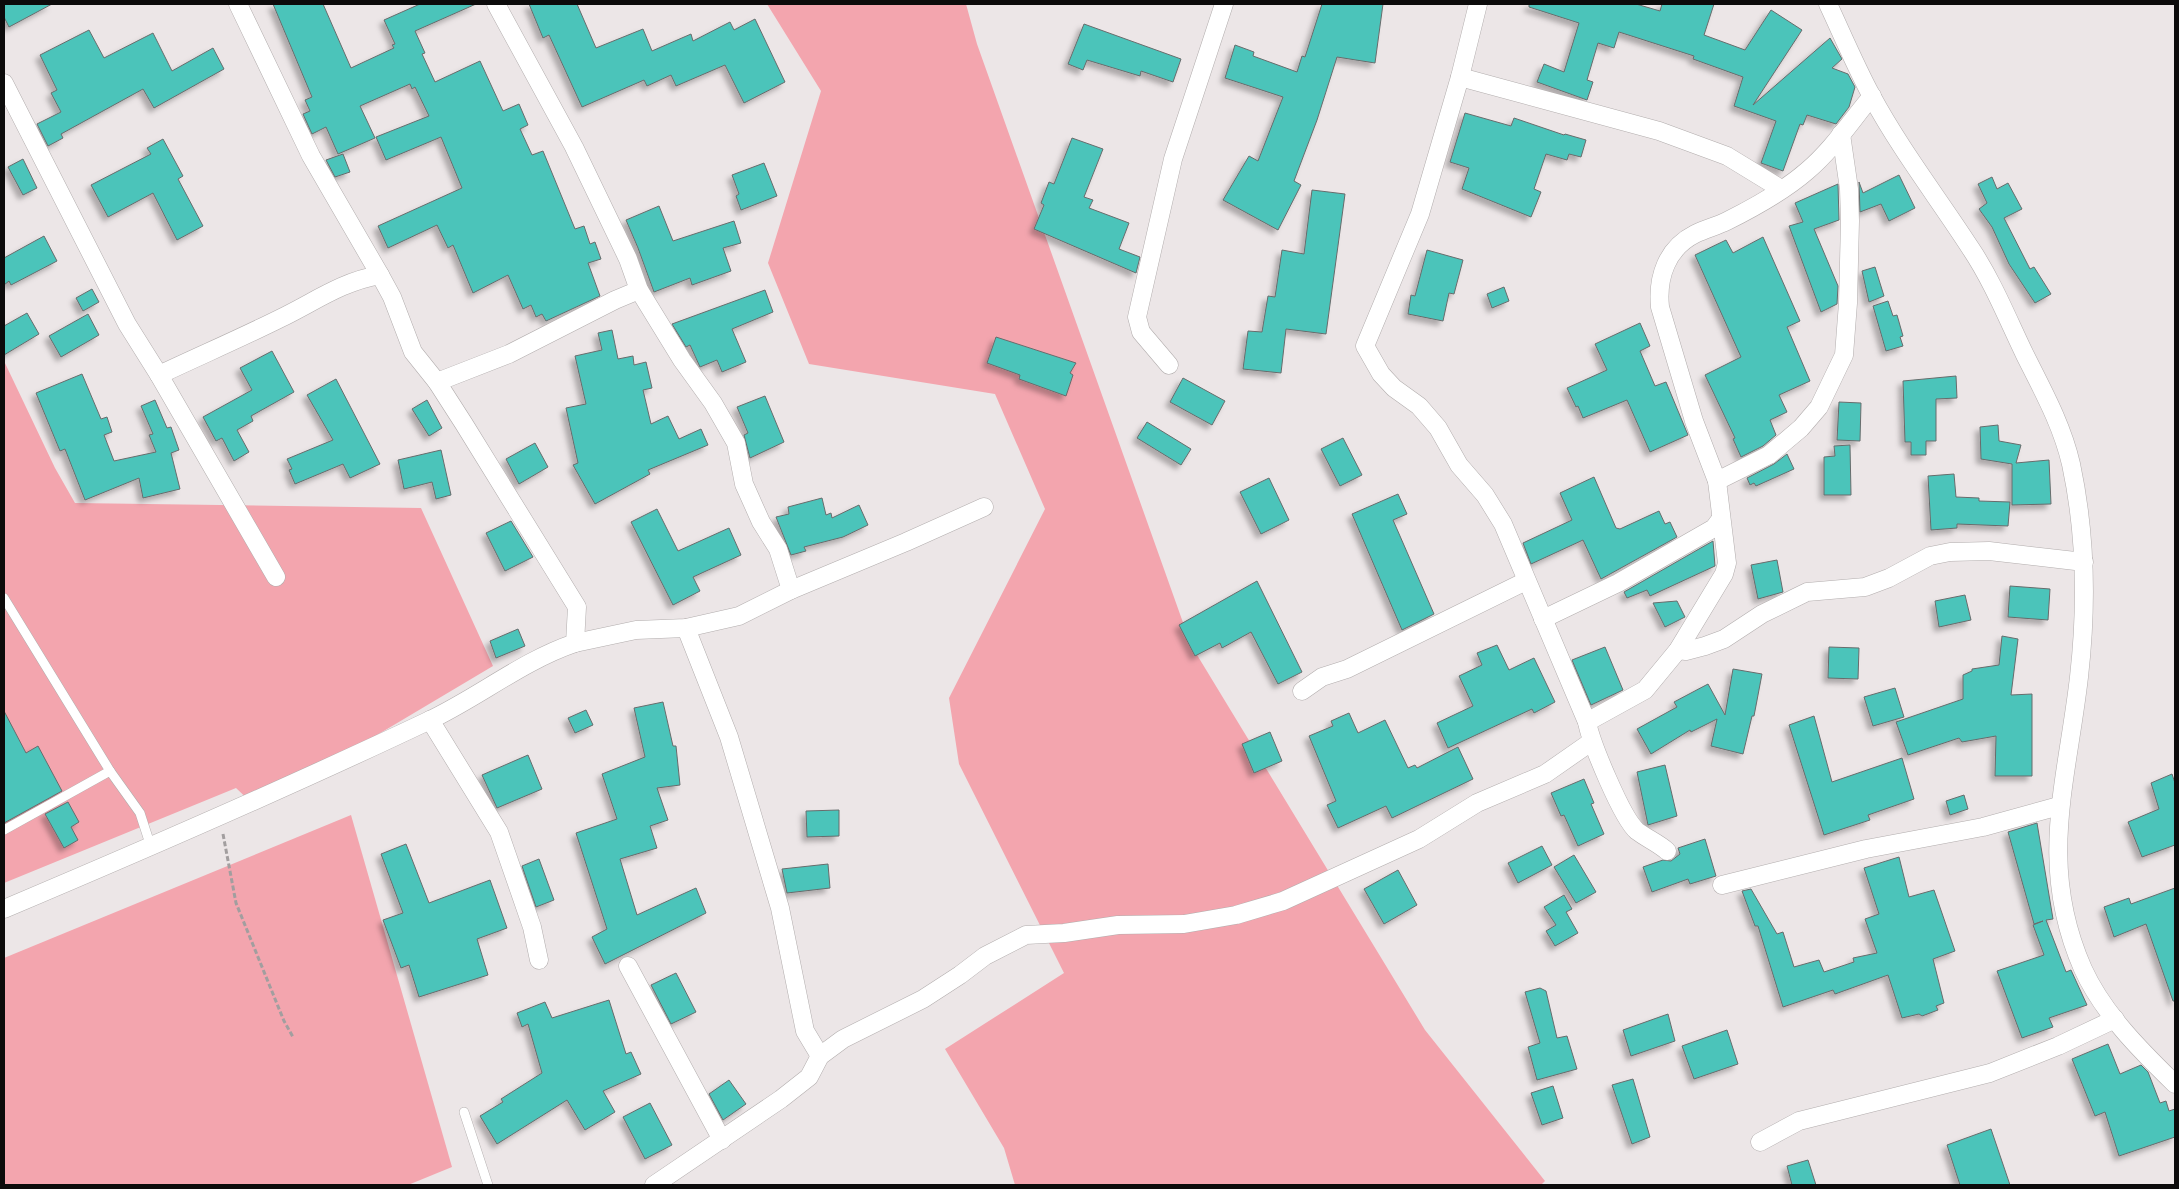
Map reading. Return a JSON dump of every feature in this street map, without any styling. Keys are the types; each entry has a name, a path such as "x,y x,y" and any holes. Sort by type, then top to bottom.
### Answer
{"street":[{"path":"238,4 311,156 392,297 413,352 437,382 577,607 575,643"},
{"path":"496,4 574,147 628,260 639,290 682,360 713,403 736,442 744,484 761,522 778,549 791,590"},
{"path":"1169,365 1137,326 1137,317 1173,159 1224,4"},
{"path":"1478,4 1460,77 1420,214 1364,346 1381,374 1394,388 1419,406 1438,428 1459,465 1485,495 1503,524 1586,722 1591,742 1627,816 1637,831 1653,839 1667,851"},
{"path":"1828,4 1872,96 1917,171 1973,251 2061,426 2071,467 2084,562 2084,615 2079,679 2059,806 2056,844 2059,882 2066,917 2083,968 2105,1009 2175,1084"},
{"path":"1460,77 1659,131 1727,156 1781,189"},
{"path":"4,83 127,324 159,375 276,578"},
{"path":"1586,722 1645,690 1678,650 1724,574 1727,563 1720,520 1722,510 1717,481 1668,341 1660,307 1658,288 1660,277 1678,246 1694,234 1724,222 1762,202 1807,172 1872,96"},
{"path":"1717,481 1769,455 1801,428 1819,407 1844,355 1848,304 1850,221 1849,188 1841,134"},
{"path":"159,375 282,318 344,285 360,278 380,276"},
{"path":"437,382 509,354 639,290"},
{"path":"4,909 151,847 430,720 479,694 535,659 575,643 636,630 686,628 739,616 791,590 984,507"},
{"path":"1544,619 1618,583 1714,528 1720,520"},
{"path":"1678,650 1686,651 1724,639 1762,614 1807,592 1865,587 1889,578 1930,556 1950,552 1989,551 2084,562"},
{"path":"1302,692 1322,677 1346,669 1526,581"},
{"path":"686,628 729,737 780,908 805,1031 820,1056"},
{"path":"430,720 499,832 532,928 539,960"},
{"path":"654,1185 722,1140 809,1076 820,1056 843,1039 923,999 985,956 1026,935 1064,933 1118,925 1184,924 1236,915 1283,901 1418,839 1477,803 1545,774 1591,742"},
{"path":"1722,885 1866,849 1983,827 2059,806"},
{"path":"628,966 722,1140"},
{"path":"1760,1142 1799,1121 1990,1073 2058,1046 2115,1019"}],"lane":[{"path":"4,598 110,771 140,813 151,847"},
{"path":"4,830 110,771"},
{"path":"464,1112 488,1185"}],"path":[{"path":"221,814 224,843 236,903 284,1021 293,1037"}],"shaded area":[{"path":"767,4 966,4 977,44 1191,645 1425,1030 1545,1181 1541,1185 1015,1185 1004,1148 945,1049 1064,973 959,764 949,698 1045,509 995,394 809,364 768,263 821,91"},
{"path":"4,361 55,468 75,503 421,508 493,666 256,807 236,788 4,883"},
{"path":"351,815 452,1167 408,1185 4,1185 4,958"}],"building":[{"path":"4,4 52,4 9,27 4,17"},
{"path":"273,4 323,4 351,68 394,48 392,45 395,44 384,20 420,4 476,4 415,31 425,53 422,54 435,82 480,61 503,111 519,104 528,125 520,129 532,155 543,151 575,229 584,226 590,244 595,242 601,259 588,263 600,296 546,321 542,314 536,317 531,305 523,309 508,275 473,293 453,245 448,248 437,225 388,248 378,226 462,188 441,137 386,160 376,137 429,116 415,87 412,89 410,84 360,106 375,138 338,154 326,127 312,134 303,114 310,111 305,100 312,97"},
{"path":"529,4 577,4 596,48 643,29 652,51 691,34 693,41 730,22 734,30 755,19 785,82 744,103 725,65 676,86 671,75 647,86 644,80 582,107 549,35 543,38"},
{"path":"1322,4 1383,4 1375,63 1337,57 1317,120 1294,181 1301,185 1278,230 1223,200 1249,156 1258,161 1283,97 1225,78 1235,45 1254,52 1253,56 1297,72 1302,56 1305,57"},
{"path":"1529,4 1636,4 1660,11 1662,4 1714,4 1704,35 1745,50 1771,10 1802,30 1753,105 1830,38 1842,59 1832,68 1848,74 1855,87 1849,107 1836,124 1807,115 1803,125 1800,124 1783,171 1761,163 1776,121 1734,106 1743,77 1693,59 1694,56 1619,32 1614,48 1598,43 1587,80 1593,82 1587,100 1537,82 1544,64 1564,72 1579,23 1529,7"},
{"path":"1084,24 1181,59 1173,82 1141,71 1140,76 1087,60 1083,70 1068,64"},
{"path":"89,30 104,58 153,33 172,71 213,48 224,69 154,108 143,89 61,134 63,138 48,146 37,124 61,112 51,93 57,90 40,55"},
{"path":"1465,113 1511,126 1514,118 1564,135 1586,140 1581,157 1569,154 1567,160 1546,154 1534,189 1541,192 1531,217 1462,189 1469,168 1450,162"},
{"path":"1072,138 1103,149 1084,197 1093,200 1089,208 1129,223 1119,249 1140,257 1136,273 1034,229 1044,205 1041,203 1049,182 1054,184"},
{"path":"163,139 183,176 178,179 203,226 177,240 153,193 108,217 91,185 151,154 147,148"},
{"path":"343,154 350,172 335,177 326,160"},
{"path":"23,159 37,188 23,195 8,167"},
{"path":"764,163 777,196 741,210 736,196 739,194 732,175"},
{"path":"1899,175 1915,208 1889,221 1881,204 1860,212 1859,182 1863,193"},
{"path":"1992,177 1997,189 2008,183 2022,209 2004,218 2030,269 2034,267 2051,294 2035,303 2009,264 1992,227 1979,209 1987,203 1978,184"},
{"path":"1838,184 1839,220 1814,229 1838,286 1837,304 1821,312 1789,226 1803,222 1795,203"},
{"path":"1312,190 1345,194 1326,334 1286,329 1281,373 1243,369 1248,331 1262,332 1268,296 1275,297 1282,250 1304,254"},
{"path":"659,206 673,241 734,221 741,243 723,248 731,271 692,285 690,278 654,292 626,220"},
{"path":"44,236 57,261 11,285 9,281 4,285 4,258"},
{"path":"1763,237 1800,321 1787,327 1810,381 1779,395 1787,412 1770,420 1776,435 1763,446 1741,457 1733,439 1735,438 1705,375 1741,357 1695,255 1726,240 1733,253"},
{"path":"1427,250 1463,260 1454,294 1449,293 1443,321 1408,314 1411,295 1415,296"},
{"path":"1875,267 1884,296 1869,302 1862,271"},
{"path":"1504,287 1509,301 1492,308 1487,294"},
{"path":"92,289 99,302 83,311 76,298"},
{"path":"765,290 773,312 732,329 746,362 722,372 717,360 700,367 690,345 686,347 672,324"},
{"path":"1888,301 1893,316 1897,315 1903,336 1900,337 1903,346 1886,351 1873,306"},
{"path":"27,313 39,334 4,355 4,326"},
{"path":"88,314 99,335 61,357 49,336"},
{"path":"1640,323 1650,346 1640,351 1655,386 1666,382 1688,435 1650,452 1627,400 1583,418 1567,388 1607,370 1595,344"},
{"path":"612,330 618,359 633,356 634,365 646,362 652,388 643,390 651,424 668,416 679,439 701,429 708,445 648,470 650,474 595,504 573,465 578,463 566,408 586,404 575,356 602,350 598,333"},
{"path":"996,337 1076,363 1070,373 1073,375 1066,396 1019,379 1020,375 987,363"},
{"path":"272,351 294,392 251,416 253,421 237,430 249,452 234,461 222,438 216,441 203,417 252,390 240,368"},
{"path":"82,374 101,419 107,417 112,432 104,435 114,461 156,452 149,435 153,434 141,406 155,400 167,428 171,427 179,450 171,453 180,489 143,498 139,478 85,500 65,449 60,451 36,393"},
{"path":"1956,376 1957,398 1936,399 1936,441 1926,441 1926,455 1911,455 1911,442 1905,442 1903,381"},
{"path":"1183,378 1225,401 1212,425 1170,402"},
{"path":"336,379 380,464 350,478 343,464 295,484 289,470 292,469 287,459 333,440 307,395"},
{"path":"765,396 784,442 750,458 744,435 748,433 737,407"},
{"path":"427,400 442,428 429,436 412,409"},
{"path":"1839,402 1861,403 1860,441 1837,440"},
{"path":"1147,422 1191,449 1181,465 1137,438"},
{"path":"1998,425 1999,441 2021,445 2016,463 2049,460 2051,504 2012,505 2012,464 1981,459 1980,427"},
{"path":"1343,438 1362,475 1340,486 1321,449"},
{"path":"535,443 548,467 519,484 506,459"},
{"path":"1850,445 1851,495 1824,495 1824,457 1835,456 1834,446"},
{"path":"441,450 451,495 436,499 432,482 404,489 398,460"},
{"path":"1787,454 1794,469 1756,486 1754,483 1750,485 1747,478 1774,464"},
{"path":"1954,474 1956,497 1979,498 1979,501 2010,502 2008,526 1957,524 1957,528 1931,530 1928,476"},
{"path":"1594,477 1616,528 1620,529 1659,511 1665,524 1670,522 1677,537 1601,579 1583,540 1531,564 1523,543 1572,520 1560,493"},
{"path":"1269,478 1289,520 1261,534 1240,492"},
{"path":"1398,494 1407,514 1393,520 1434,614 1402,630 1352,514"},
{"path":"822,498 826,515 831,513 832,518 859,505 868,525 843,537 804,547 806,551 791,555 776,517 789,514 788,507"},
{"path":"657,509 678,551 729,528 741,555 693,577 700,591 673,605 631,522"},
{"path":"511,521 533,557 505,571 486,533"},
{"path":"1713,541 1715,566 1650,596 1647,590 1627,598 1624,592"},
{"path":"1777,560 1783,592 1758,599 1751,565"},
{"path":"1257,581 1302,672 1278,684 1251,632 1222,648 1220,643 1195,656 1179,625"},
{"path":"2010,586 2050,589 2048,620 2008,617"},
{"path":"1965,595 1971,620 1939,627 1935,601"},
{"path":"1677,601 1685,617 1665,627 1653,603"},
{"path":"518,629 525,646 496,658 490,641"},
{"path":"2002,636 2018,639 2011,695 2032,694 2032,776 1995,776 1996,736 1962,742 1959,738 1908,755 1896,722 1963,699 1963,675 1972,671 1972,669 1999,665"},
{"path":"1497,645 1509,670 1534,658 1555,702 1534,713 1532,709 1448,748 1437,723 1473,706 1459,676 1482,665 1477,653"},
{"path":"1605,647 1623,690 1591,705 1572,660"},
{"path":"1829,647 1859,648 1858,679 1828,678"},
{"path":"1733,669 1762,674 1754,716 1752,716 1743,754 1711,746 1717,719 1691,732 1690,730 1651,754 1637,729 1677,707 1674,702 1708,684 1725,715"},
{"path":"1895,688 1904,717 1873,726 1864,697"},
{"path":"663,702 673,746 676,746 680,785 657,788 668,820 650,826 657,848 620,859 637,915 696,888 706,913 605,964 592,937 607,929 576,833 617,819 602,774 645,757 634,708"},
{"path":"586,710 593,725 575,733 568,718"},
{"path":"4,711 26,753 38,746 62,791 4,823"},
{"path":"1349,713 1358,733 1385,720 1408,768 1415,765 1417,768 1458,747 1473,779 1392,818 1386,806 1338,828 1327,805 1336,801 1309,736 1333,726 1331,721"},
{"path":"1814,716 1832,782 1902,758 1914,799 1868,815 1870,820 1824,835 1789,725"},
{"path":"1270,732 1282,761 1254,773 1242,744"},
{"path":"528,755 542,789 497,808 482,775"},
{"path":"1665,765 1677,816 1648,825 1637,772"},
{"path":"2172,774 2175,783 2175,845 2142,857 2128,822 2159,809 2151,783"},
{"path":"1584,779 1594,803 1591,804 1604,834 1578,846 1564,815 1561,816 1551,793"},
{"path":"1964,795 1968,809 1950,815 1946,801"},
{"path":"68,802 79,822 71,827 78,840 64,848 45,814"},
{"path":"839,810 839,836 807,837 806,811"},
{"path":"2037,823 2053,919 2046,920 2066,972 2071,970 2087,1005 2049,1018 2053,1027 2022,1038 1997,971 2044,955 2033,925 2043,921 2034,924 2008,832"},
{"path":"1705,839 1716,876 1690,884 1688,879 1652,892 1643,867 1663,860 1671,861 1680,854 1678,848"},
{"path":"406,844 429,903 490,880 507,928 477,939 488,975 419,997 409,965 401,968 383,920 403,913 381,854"},
{"path":"1542,846 1552,865 1518,883 1508,863"},
{"path":"1574,855 1596,892 1576,903 1554,867"},
{"path":"1899,857 1909,897 1934,890 1955,951 1933,959 1944,1003 1936,1006 1938,1010 1922,1016 1919,1014 1902,1018 1888,975 1835,994 1833,990 1783,1007 1758,926 1755,926 1742,891 1751,889 1777,934 1783,932 1794,967 1819,960 1824,972 1854,962 1853,958 1877,953 1865,919 1879,914 1864,868"},
{"path":"539,859 554,900 536,907 522,866"},
{"path":"828,864 830,888 787,893 782,869"},
{"path":"1398,870 1417,905 1384,924 1364,889"},
{"path":"2175,888 2175,1001 2173,1001 2146,924 2114,937 2104,907 2129,898 2131,904"},
{"path":"1564,895 1572,909 1566,912 1578,933 1555,946 1546,931 1556,925 1544,907"},
{"path":"676,973 696,1012 671,1024 651,985"},
{"path":"1540,988 1546,991 1557,1038 1567,1036 1577,1069 1537,1080 1528,1047 1540,1043 1525,992"},
{"path":"609,1000 626,1054 631,1052 641,1074 603,1091 615,1112 585,1130 567,1100 497,1144 480,1116 503,1102 501,1099 542,1073 528,1024 522,1027 517,1013 545,1002 552,1018"},
{"path":"1668,1014 1675,1041 1631,1056 1623,1030"},
{"path":"1727,1030 1738,1064 1694,1079 1682,1046"},
{"path":"2108,1044 2120,1074 2141,1065 2148,1072 2160,1103 2166,1101 2169,1111 2175,1109 2175,1137 2119,1156 2105,1112 2095,1116 2072,1059"},
{"path":"1633,1079 1650,1137 1632,1144 1612,1085"},
{"path":"729,1080 746,1104 723,1120 709,1094"},
{"path":"1553,1086 1563,1118 1542,1125 1531,1093"},
{"path":"650,1103 672,1145 645,1159 623,1117"},
{"path":"1991,1129 2010,1185 1960,1185 1947,1145"},
{"path":"1808,1160 1816,1185 1792,1185 1787,1166"}]}
